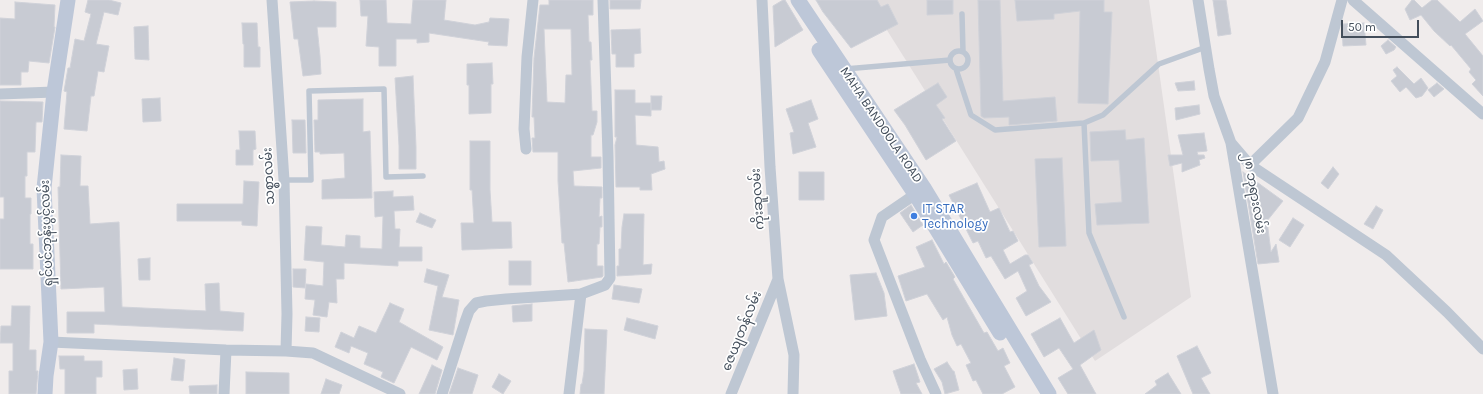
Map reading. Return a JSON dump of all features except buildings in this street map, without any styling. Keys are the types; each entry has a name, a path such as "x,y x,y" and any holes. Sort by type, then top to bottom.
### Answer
{"main road":[{"name":"ရှင်ပင်ဘုန်းပွင့်လမ်း","path":"45,394 51,342 44,188 54,92 68,0"},
{"name":"MAHA BANDOOLA ROAD","path":"787,0 837,69 920,191 1049,394"},
{"name":"MAHA BANDOOLA ROAD","path":"798,0 837,69"},
{"name":"MAHA BANDOOLA ROAD","path":"920,191 1038,394"}],"street":[{"name":"သစ္စာလမ်း","path":"272,0 284,180 287,314 286,351"},
{"path":"526,149 524,129 527,57 533,0"},
{"path":"442,394 469,311 476,303 506,298 582,294 605,285 610,278 603,0"},
{"name":"ကိုးဆူလမ်း","path":"762,0 770,167 778,279 794,355 793,394"},
{"name":"၂၈ ဘုရားလမ်း","path":"1198,0 1208,69 1214,96 1231,143 1274,394"},
{"path":"1250,165 1298,118 1325,62 1342,0"},
{"path":"1353,0 1483,114"},
{"path":"0,94 54,92"},
{"path":"1231,143 1250,165 1386,255 1447,312 1483,349"},
{"path":"920,191 882,217 874,240 920,359 936,394"},
{"name":"ဇေယျတန်လမ်း","path":"731,394 778,279"},
{"path":"569,394 582,294"},
{"path":"51,342 313,353 400,394"},
{"path":"224,394 226,350"}],"lane":[{"path":"956,69 961,69 967,63 967,57 963,52 962,14"},
{"path":"963,52 952,54 950,60 951,65 956,69 971,115 995,130 1084,124 1103,115 1159,64 1206,47"},
{"path":"837,69 950,60"},
{"path":"284,180 311,180 309,91 384,89 386,177 423,176"},
{"path":"1084,124 1089,233 1124,317"}],"shaded area":[{"path":"868,0 1149,0 1191,297 1095,361"}],"place":[{"name":"IT STAR Technology","path":"914,216"}]}
